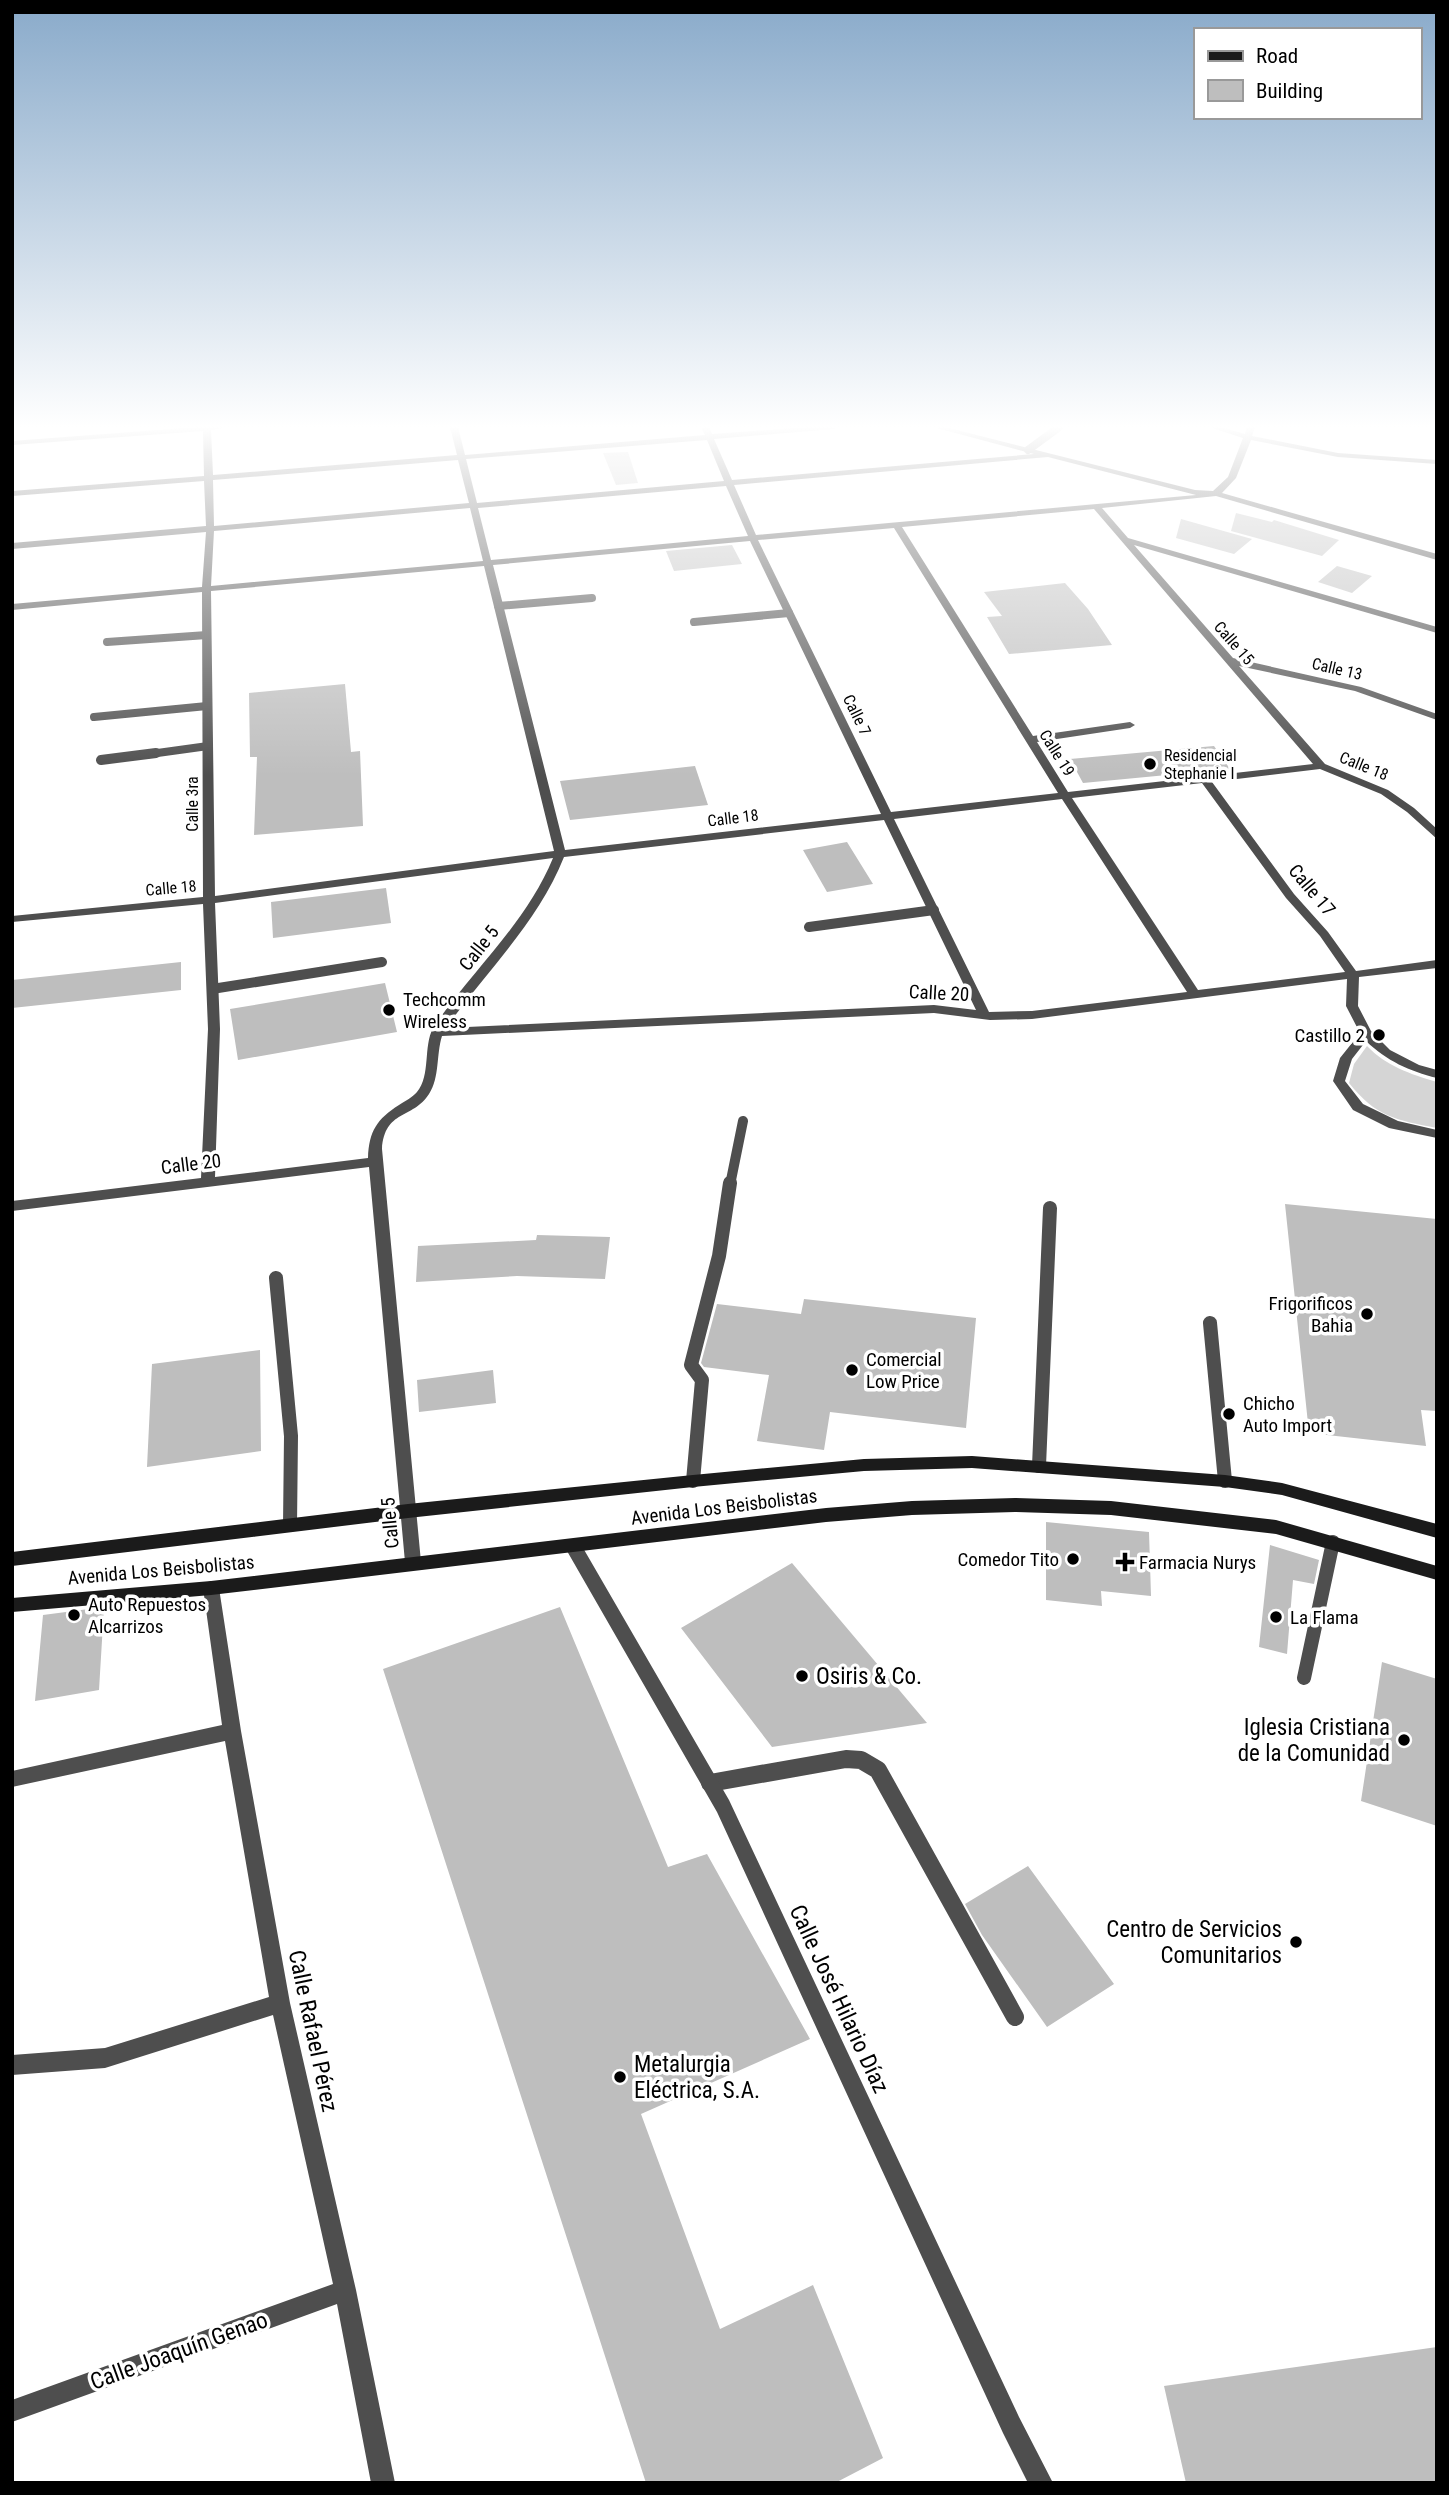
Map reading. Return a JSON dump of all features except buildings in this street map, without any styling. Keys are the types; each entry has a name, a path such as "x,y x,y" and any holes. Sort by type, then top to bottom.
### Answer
{"main road":[{"name":"Avenida Los Beisbolistas","path":"12,1559 408,1511 693,1481 864,1465 972,1462 1225,1481 1282,1489 1437,1531"},
{"name":"Avenida Los Beisbolistas","path":"12,1605 211,1588 413,1562 826,1516 912,1508 1015,1505 1111,1508 1276,1527 1437,1573"}],"street":[{"path":"12,546 42,543"},
{"name":"Calle 3ra","path":"208,543 206,589 209,900 214,1029 208,1181"},
{"path":"482,543 560,855"},
{"path":"12,607 716,543"},
{"name":"Calle 7","path":"756,543 984,1016"},
{"name":"Calle 19","path":"908,543 1065,796 1194,995"},
{"name":"Calle 15","path":"1128,543 1321,766"},
{"path":"1137,543 1437,630"},
{"path":"1390,543 1437,557"},
{"name":"Calle 13","path":"1227,660 1358,689 1437,717"},
{"path":"1030,740 1130,725"},
{"name":"Calle 18","path":"12,919 209,900 560,855 1321,766 1371,784 1397,797 1437,836"},
{"name":"Calle 17","path":"1206,781 1290,896 1324,934 1353,975"},
{"name":"Calle 5","path":"413,1562 375,1162 375,1135 386,1119 421,1097 427,1087 437,1032 493,964 538,901 553,877 560,855"},
{"name":"Calle 20","path":"437,1032 934,1009 984,1016 1032,1015 1437,964"},
{"path":"1353,975 1352,1006 1366,1033 1386,1054 1415,1069 1437,1074"},
{"path":"1366,1033 1346,1058 1339,1081 1358,1107 1394,1125 1437,1134"},
{"name":"Calle 20","path":"12,1206 375,1162"},
{"name":"Calle José Hilario Díaz","path":"573,1546 723,1806 1011,2425 1041,2483"},
{"name":"Calle Rafael Pérez","path":"211,1588 232,1731 280,2004 345,2290 383,2483"},
{"path":"12,1779 232,1731"},
{"path":"12,2065 104,2059 280,2004"},
{"name":"Calle Joaquín Genao","path":"12,2411 345,2290"}],"lane":[{"path":"498,606 592,598"},
{"path":"694,622 789,612"},
{"path":"107,642 207,635"},
{"path":"94,717 207,706"},
{"path":"101,760 208,746"},
{"path":"809,927 934,909"},
{"path":"212,989 382,962"},
{"path":"693,1481 702,1380 691,1365 719,1256 735,1152 743,1121"},
{"path":"1039,1466 1050,1208"},
{"path":"276,1278 291,1436 290,1525"},
{"path":"1210,1323 1225,1481"},
{"path":"1304,1678 1333,1542"},
{"path":"710,1783 846,1759 861,1760 878,1770 1015,2017"}],"shaded area":[{"path":"1367,1046 1390,1064 1437,1082 1437,1128 1398,1119 1378,1110 1349,1083 1354,1064"}],"place":[{"name":"Residencial Stephanie I","path":"1150,764"},
{"name":"Techcomm Wireless","path":"389,1010"},
{"name":"Castillo 2","path":"1379,1035"},
{"name":"Frigorificos Bahia","path":"1367,1314"},
{"name":"Comercial Low Price","path":"852,1370"},
{"name":"Chicho Auto Import","path":"1229,1414"},
{"name":"Comedor Tito","path":"1073,1559"},
{"name":"Farmacia Nurys","path":"1125,1562"},
{"name":"Auto Repuestos Alcarrizos","path":"74,1615"},
{"name":"La Flama","path":"1276,1617"},
{"name":"Osiris & Co.","path":"802,1676"},
{"name":"Iglesia Cristiana de la Comunidad","path":"1404,1740"},
{"name":"Centro de Servicios Comunitarios","path":"1296,1942"},
{"name":"Metalurgia Eléctrica, S.A.","path":"620,2077"}]}
